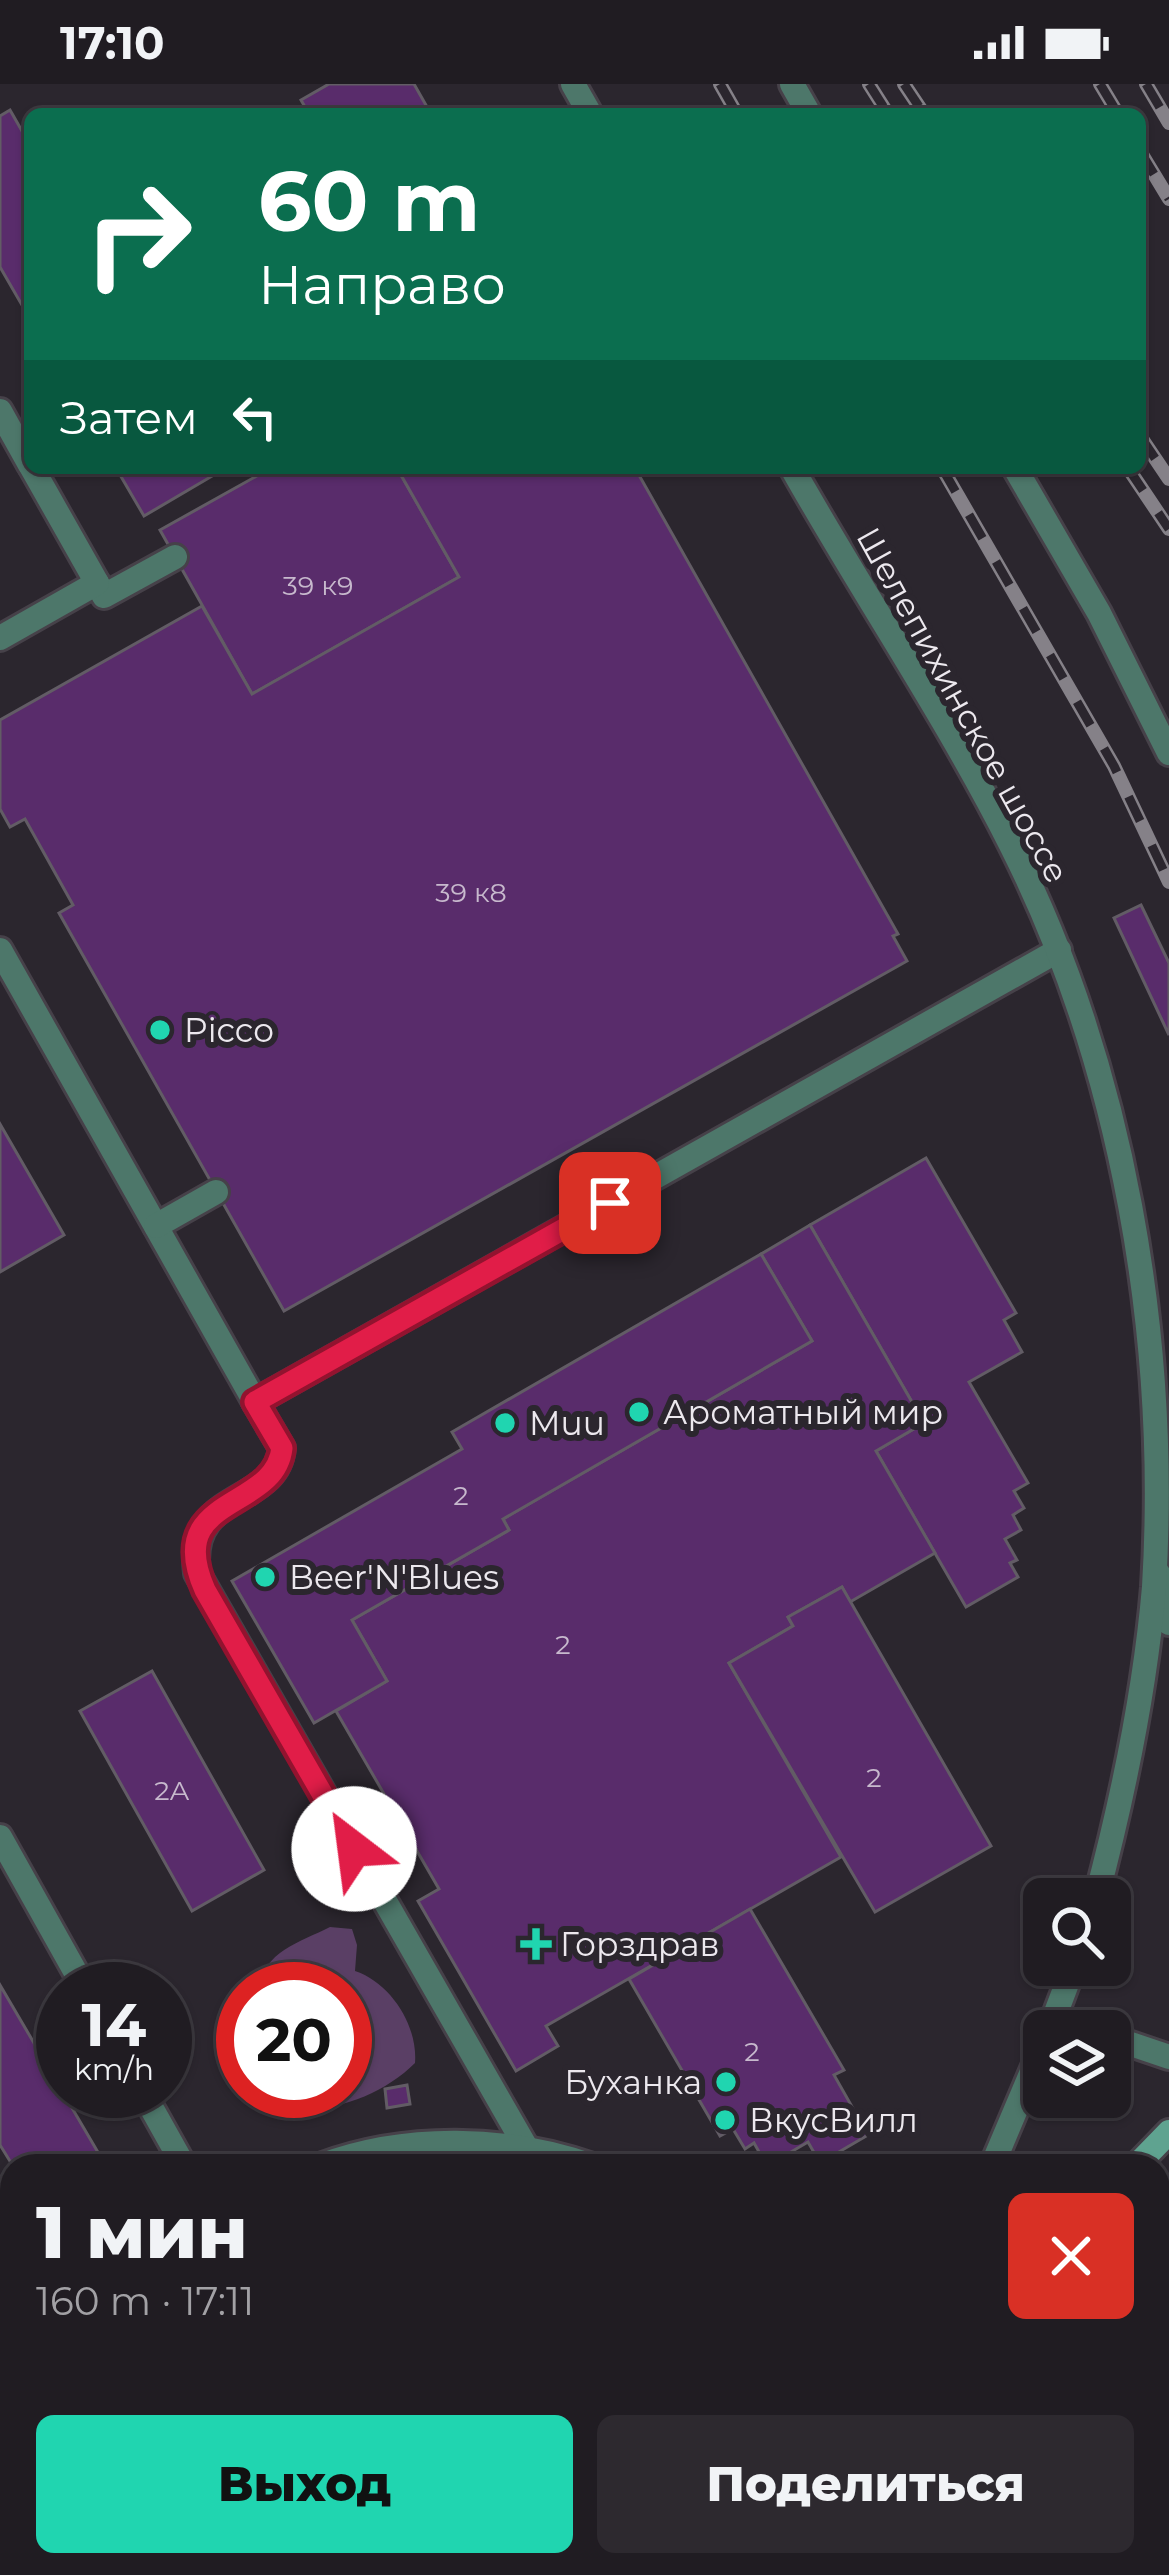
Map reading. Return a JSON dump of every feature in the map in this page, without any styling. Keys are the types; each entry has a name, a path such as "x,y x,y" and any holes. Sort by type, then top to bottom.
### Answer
{"main road":[{"path":"1148,2154 1169,2132"}],"street":[{"path":"0,411 24,454"},
{"path":"36,474 104,596 175,557"},
{"name":"Шелепихинское шоссе","path":"795,474 1011,845 1058,950 1110,1113 1140,1261 1157,1420 1155,1559 1124,1785 1101,1878"},
{"path":"1018,474 1099,613 1169,753"},
{"path":"0,638 97,583"},
{"path":"0,950 282,1448 279,1466 203,1526 197,1573 527,2149"},
{"path":"255,1402 1058,950"},
{"path":"156,1226 216,1192"},
{"path":"1155,1559 1169,1623"},
{"path":"0,1837 70,1962"},
{"path":"1131,2044 1169,2057"},
{"path":"997,2154 1023,2093"},
{"path":"157,2118 177,2154"},
{"path":"372,2154 407,2146 474,2144 546,2154"}],"shaded area":[{"path":"330,1927 352,1929 356,1962 271,1962 295,1943"},
{"path":"372,1980 400,2008 415,2049 415,2063 372,2093"}],"building":[{"path":"329,84 414,84 428,108 306,108 301,100"},
{"path":"10,110 24,134 24,309 0,267 0,116"},
{"path":"120,474 216,474 144,516"},
{"path":"260,474 400,474 459,577 252,694 160,530"},
{"path":"400,474 638,474 898,934 893,936 907,961 284,1311 59,913 73,905 25,819 10,827 0,809 0,720 202,606 252,694 459,577"},
{"path":"1141,905 1169,963 1169,1035 1114,918"},
{"path":"0,1124 64,1235 0,1272"},
{"path":"926,1158 1016,1313 1004,1320 1022,1352 969,1382 1028,1483 1014,1491 1024,1508 1013,1515 1021,1530 1005,1539 1017,1560 1010,1563 1018,1577 966,1607 876,1451 924,1423 810,1225"},
{"path":"810,1225 924,1423 876,1451 935,1553 850,1602 842,1587 788,1617 793,1626 729,1663 841,1857 546,2026 558,2046 516,2071 418,1901 439,1889 336,1711 387,1681 352,1620 509,1530 503,1519 812,1341 761,1254"},
{"path":"761,1254 812,1341 503,1519 509,1530 352,1620 387,1681 314,1723 232,1581 462,1449 452,1432"},
{"path":"842,1587 991,1846 875,1912 729,1663 793,1626 788,1617"},
{"path":"152,1671 264,1870 192,1911 80,1711"},
{"path":"750,1909 844,2070 834,2075 868,2135 835,2154 815,2154 808,2142 788,2154 760,2154 754,2143 745,2149 733,2129 720,2136 629,1979"},
{"path":"0,1985 36,2046 36,2118 78,2118 99,2154 6,2154 0,2145"},
{"path":"407,2085 410,2104 387,2108 385,2089"}],"railway":[{"path":"720,84 734,108"},
{"path":"869,84 884,108"},
{"path":"904,84 920,108"},
{"path":"1100,84 1114,108"},
{"path":"1146,84 1169,123"},
{"path":"1146,161 1169,199"},
{"path":"1146,445 1169,479"},
{"path":"945,474 1114,766 1169,882"},
{"path":"1132,474 1169,529"}],"place":[{"name":"Picco","path":"160,1030"},
{"name":"Ароматный мир","path":"639,1412"},
{"name":"Muu","path":"505,1423"},
{"name":"Beer'N'Blues","path":"265,1577"},
{"name":"Горздрав","path":"536,1944"},
{"name":"Буханка","path":"726,2082"},
{"name":"ВкусВилл","path":"725,2120"}],"route":[{"path":"354,1849 205,1590 197,1573 197,1540 220,1507 263,1482 279,1466 282,1448 255,1402 610,1203"}]}
